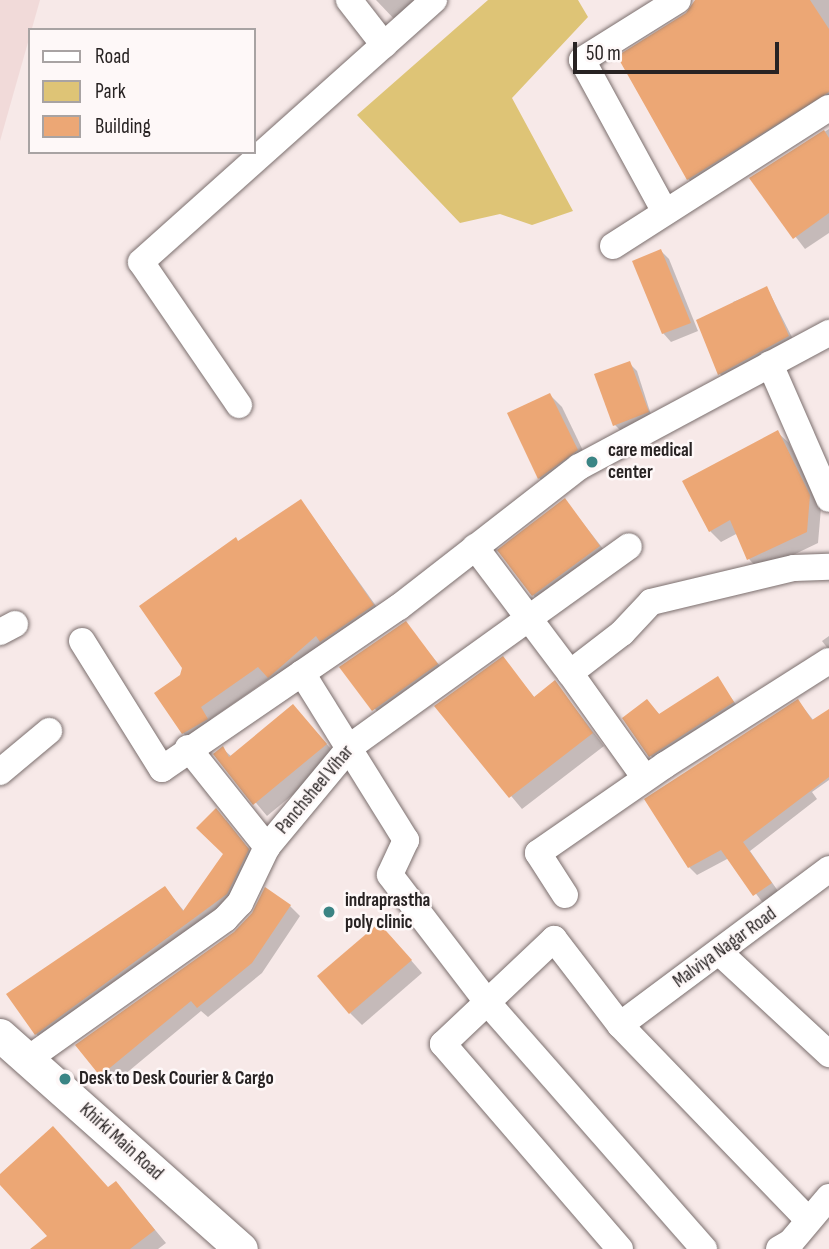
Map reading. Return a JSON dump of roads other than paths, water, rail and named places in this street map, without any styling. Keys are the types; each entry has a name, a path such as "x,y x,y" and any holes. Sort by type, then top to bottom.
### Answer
{"street":[{"path":"349,0 384,45"},
{"path":"239,405 141,262 434,0"},
{"path":"665,212 582,60 678,0"},
{"path":"613,246 829,108"},
{"path":"82,641 162,769 188,748 302,673 475,547 579,467 829,333"},
{"path":"770,365 829,499"},
{"name":"Panchsheel Vihar","path":"28,1059 209,933 240,903 267,847 351,746 629,546"},
{"path":"475,547 645,778"},
{"path":"570,673 622,633 651,602 794,568 829,567"},
{"path":"565,895 538,853 645,778 829,661"},
{"path":"302,673 351,746 405,840 390,875 487,1002 705,1249"},
{"path":"0,772 49,730"},
{"path":"188,748 267,847"},
{"name":"Malviya Nagar Road","path":"620,1026 829,869"},
{"path":"620,1249 443,1044 554,939 620,1026 808,1220"},
{"path":"720,953 829,1054"},
{"name":"Khirki Main Road","path":"0,1035 241,1249"},
{"path":"779,1249 791,1242 829,1197"}],"place":[{"name":"care medical center","path":"592,462"},
{"name":"indraprastha poly clinic","path":"329,912"},
{"name":"Desk to Desk Courier & Cargo","path":"65,1079"}]}
